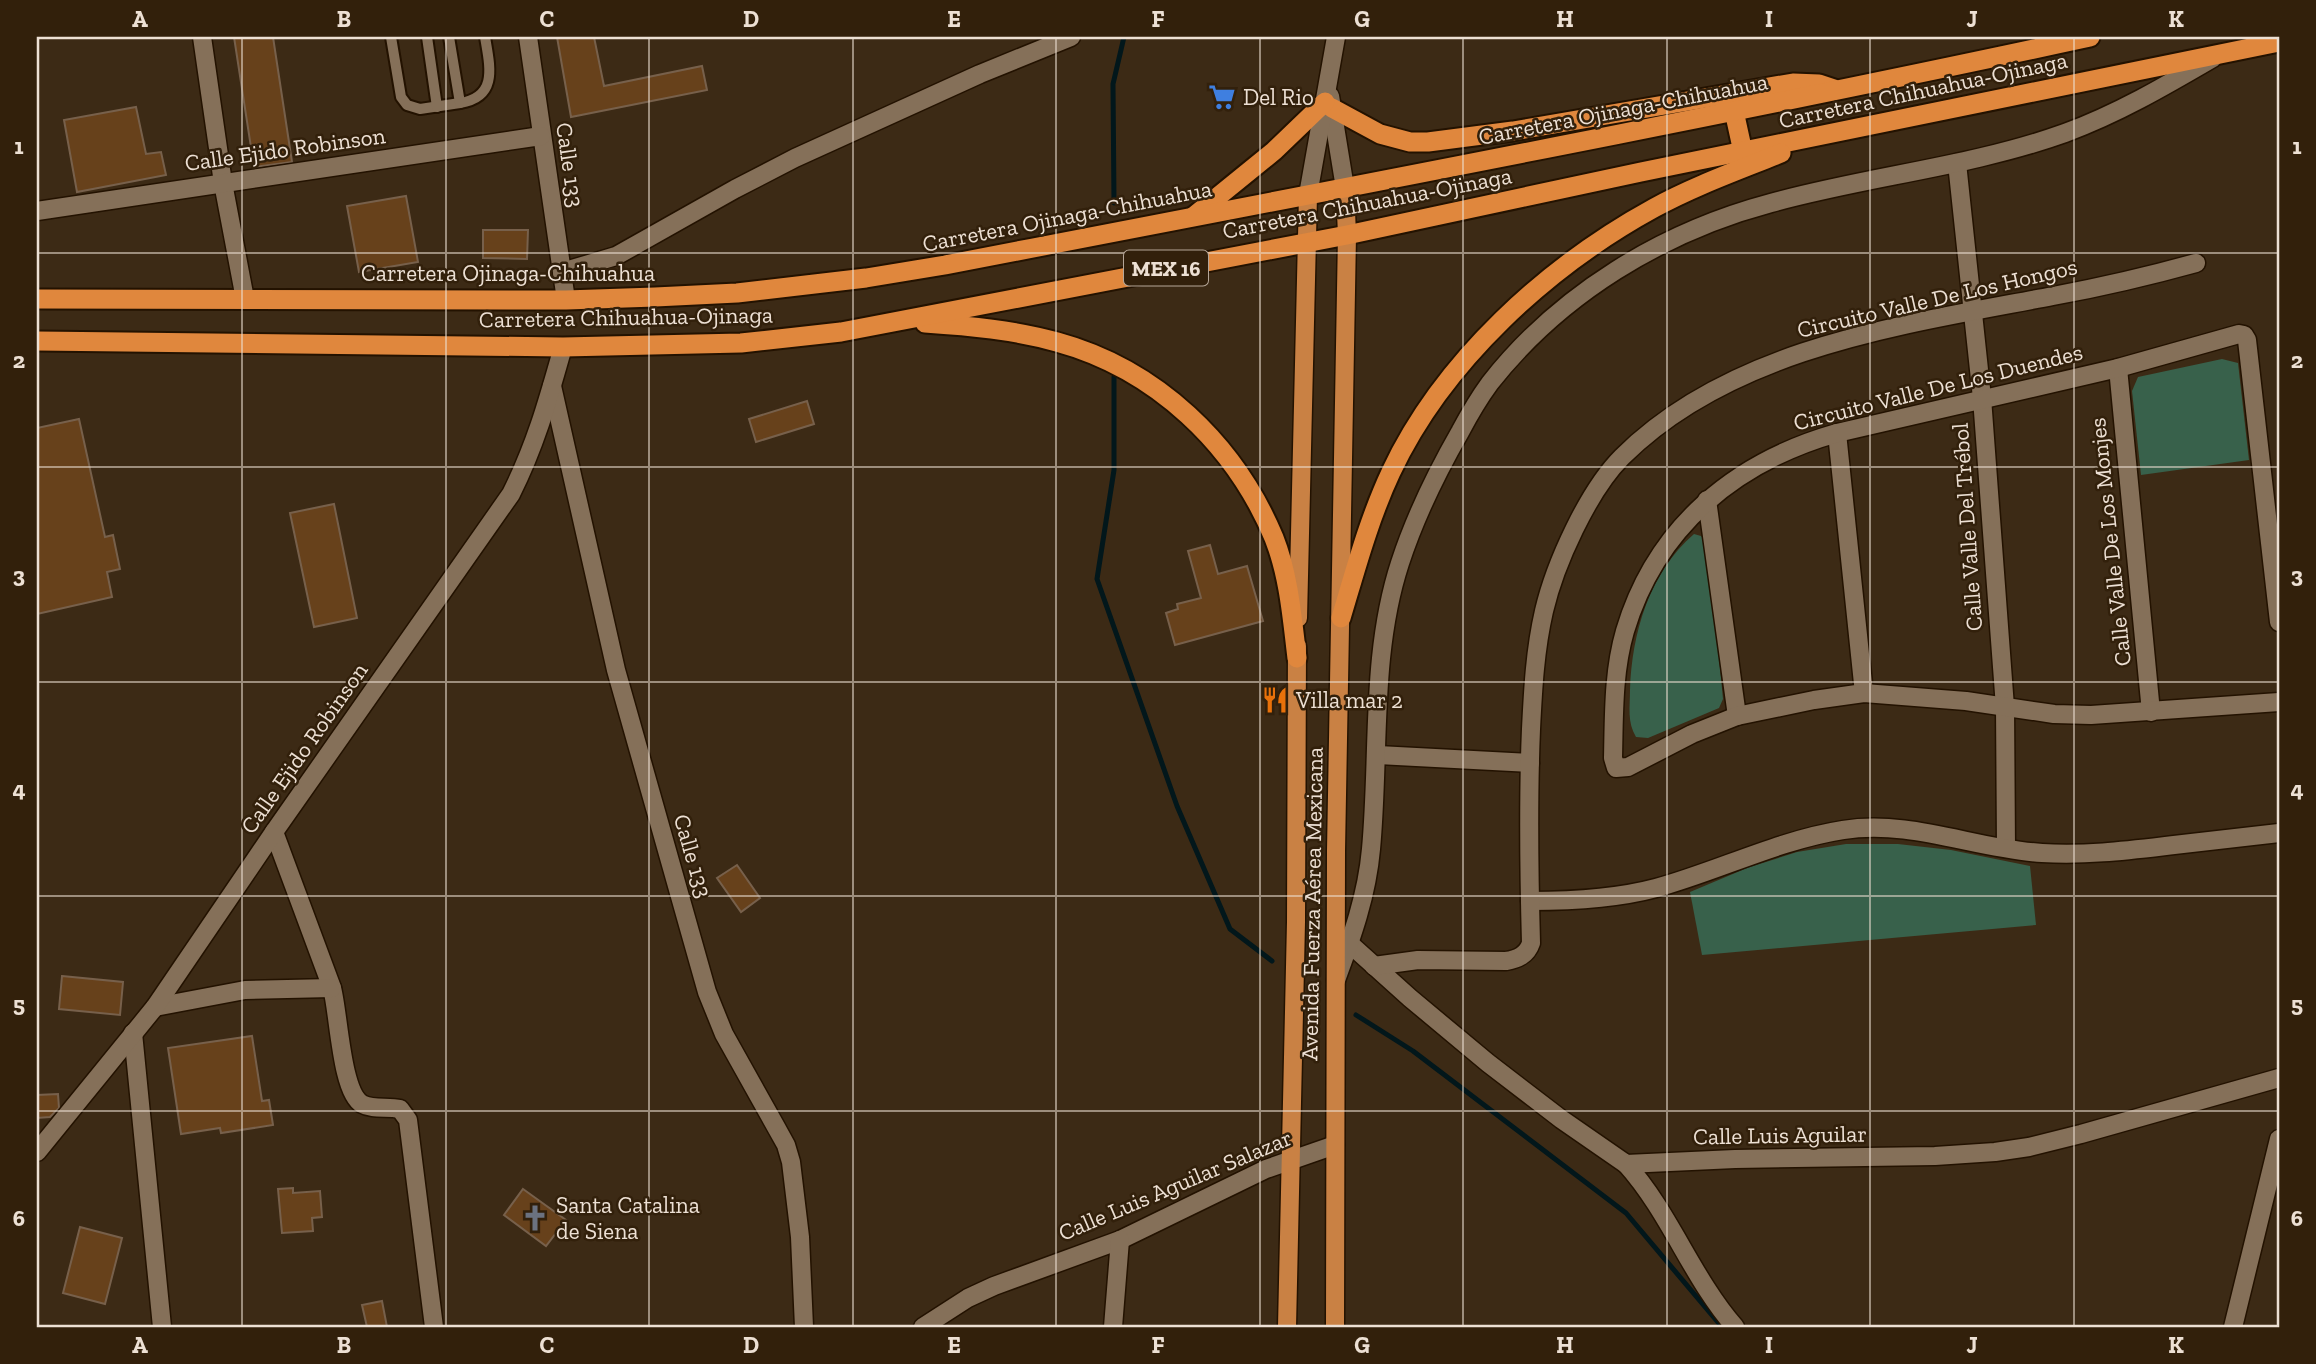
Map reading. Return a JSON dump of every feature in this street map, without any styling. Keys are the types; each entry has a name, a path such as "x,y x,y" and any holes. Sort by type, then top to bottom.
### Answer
{"highway":[{"name":"Carretera Ojinaga-Chihuahua","path":"37,299 566,300 737,293 866,278 1345,188 2090,37"},
{"name":"Carretera Chihuahua-Ojinaga","path":"37,341 563,347 741,343 841,331 1347,235 2279,41"},
{"path":"1192,217 1274,151 1328,99 1380,134 1410,142 1428,142 1513,131 1793,83 1819,84 1838,90"},
{"path":"1734,111 1743,152"},
{"path":"1341,618 1371,518 1392,470 1440,391 1484,338 1580,255 1626,225 1693,190 1822,136"},
{"path":"897,322 990,328 1059,342 1126,370 1173,401 1224,451 1244,480 1274,539 1290,597 1297,658"}],"main road":[{"name":"Avenida Fuerza Aérea Mexicana","path":"1335,1327 1335,984 1347,235 1345,188"},
{"name":"Avenida Fuerza Aérea Mexicana","path":"1287,1327 1296,922 1297,658 1308,195"}],"street":[{"path":"202,37 223,183 245,299"},
{"name":"Calle 133","path":"528,37 566,300"},
{"path":"562,272 626,251 795,158 980,74 1037,43 1071,37"},
{"path":"1308,195 1328,99 1336,37"},
{"path":"1335,984 1363,902 1371,849 1378,755 1381,648 1387,612 1408,541 1436,473 1465,423 1489,385 1526,342 1569,302 1661,245 1695,229 1769,203 1957,163 2066,133 2129,106 2221,52"},
{"path":"1328,99 1345,188"},
{"name":"Calle Ejido Robinson","path":"37,211 541,136"},
{"name":"Calle Valle Del Trébol","path":"1957,163 1982,398 2006,707 2006,847"},
{"name":"Circuito Valle De Los Hongos","path":"1374,966 1418,960 1513,960 1525,954 1531,943 1530,762 1534,665 1544,610 1558,567 1596,491 1620,458 1657,425 1695,399 1735,378 1789,357 1866,335 1972,311 2129,281 2196,263"},
{"name":"Circuito Valle De Los Duendes","path":"2279,622 2246,338 2239,334 2118,368 1811,440 1746,472 1707,500 1688,518 1667,544 1633,610 1618,667 1614,717 1615,765 1616,768 1628,767 1692,734 1737,716 1814,699 1864,694 1966,701 2054,714 2091,715 2279,702"},
{"name":"Calle Ejido Robinson","path":"37,1152 155,1007 511,494 529,458 563,347"},
{"name":"Calle Valle De Los Monjes","path":"2118,368 2151,712"},
{"name":"Calle 133","path":"552,386 617,670 707,992 724,1034 776,1127 791,1162 800,1237 804,1327"},
{"path":"1837,433 1864,694"},
{"path":"1707,500 1737,716"},
{"path":"1378,755 1530,762"},
{"path":"1530,901 1573,901 1655,888 1803,839 1844,830 1905,830 2040,853 2148,848 2279,833"},
{"path":"274,832 332,988 338,1012 345,1071 353,1095 365,1105 400,1109 408,1120 434,1327"},
{"path":"1350,944 1488,1063 1626,1164 1669,1223 1715,1301 1735,1327"},
{"path":"155,1007 245,990 332,988"},
{"path":"133,1033 162,1327"},
{"name":"Calle Luis Aguilar","path":"1626,1164 1735,1158 1935,1156 1995,1152 2081,1134 2279,1078"},
{"path":"2233,1327 2279,1139"},
{"name":"Calle Luis Aguilar Salazar","path":"923,1327 968,1298 993,1286 1121,1240 1239,1182 1335,1145"},
{"path":"1113,1327 1121,1240"}],"lane":[{"path":"391,37 403,102 413,108 437,107 476,99 486,89 489,75 485,37"},
{"path":"427,37 437,107"},
{"path":"449,37 460,103"}],"green space":[{"path":"2222,359 2238,363 2249,460 2141,475 2132,391 2138,377"},
{"path":"1694,534 1701,536 1708,544 1723,699 1719,708 1648,738 1636,737 1630,720 1630,690 1639,626 1665,567"},
{"path":"1846,844 1898,844 1951,850 2030,866 2036,925 1702,955 1690,892 1747,868 1797,852"}],"building":[{"path":"234,37 273,37 292,162 254,167"},
{"path":"557,37 594,37 604,86 702,66 707,90 571,117"},
{"path":"136,107 146,154 161,152 166,175 77,192 64,120"},
{"path":"406,196 418,262 359,272 347,206"},
{"path":"483,230 528,230 527,259 483,258"},
{"path":"807,401 814,424 756,442 749,419"},
{"path":"79,419 105,537 113,535 120,569 107,572 112,597 37,614 37,428"},
{"path":"334,504 357,618 314,627 290,513"},
{"path":"1210,545 1218,574 1247,566 1263,621 1175,645 1166,613 1178,609 1177,604 1201,598 1188,551"},
{"path":"737,865 760,898 741,912 717,878"},
{"path":"62,976 123,982 120,1015 59,1009"},
{"path":"252,1036 262,1101 269,1100 273,1125 221,1133 220,1128 181,1134 168,1048"},
{"path":"58,1094 59,1108 50,1117 37,1118 37,1095"},
{"path":"293,1188 293,1193 320,1191 322,1217 312,1218 313,1231 282,1233 278,1189"},
{"name":"Santa Catalina de Siena","path":"523,1189 566,1220 546,1246 504,1215"},
{"path":"80,1227 122,1238 105,1304 63,1293"},
{"path":"382,1301 387,1327 367,1327 362,1305"}],"waterway":[{"path":"1114,203 1113,84 1124,37"},
{"path":"1114,377 1114,470 1097,579 1177,806 1230,929 1272,961"},
{"path":"1356,1015 1413,1051 1626,1213 1722,1327"}],"place":[{"name":"Del Rio","path":"1222,97"},
{"name":"Villa mar 2","path":"1275,700"},
{"name":"Santa Catalina de Siena","path":"535,1218"}]}
